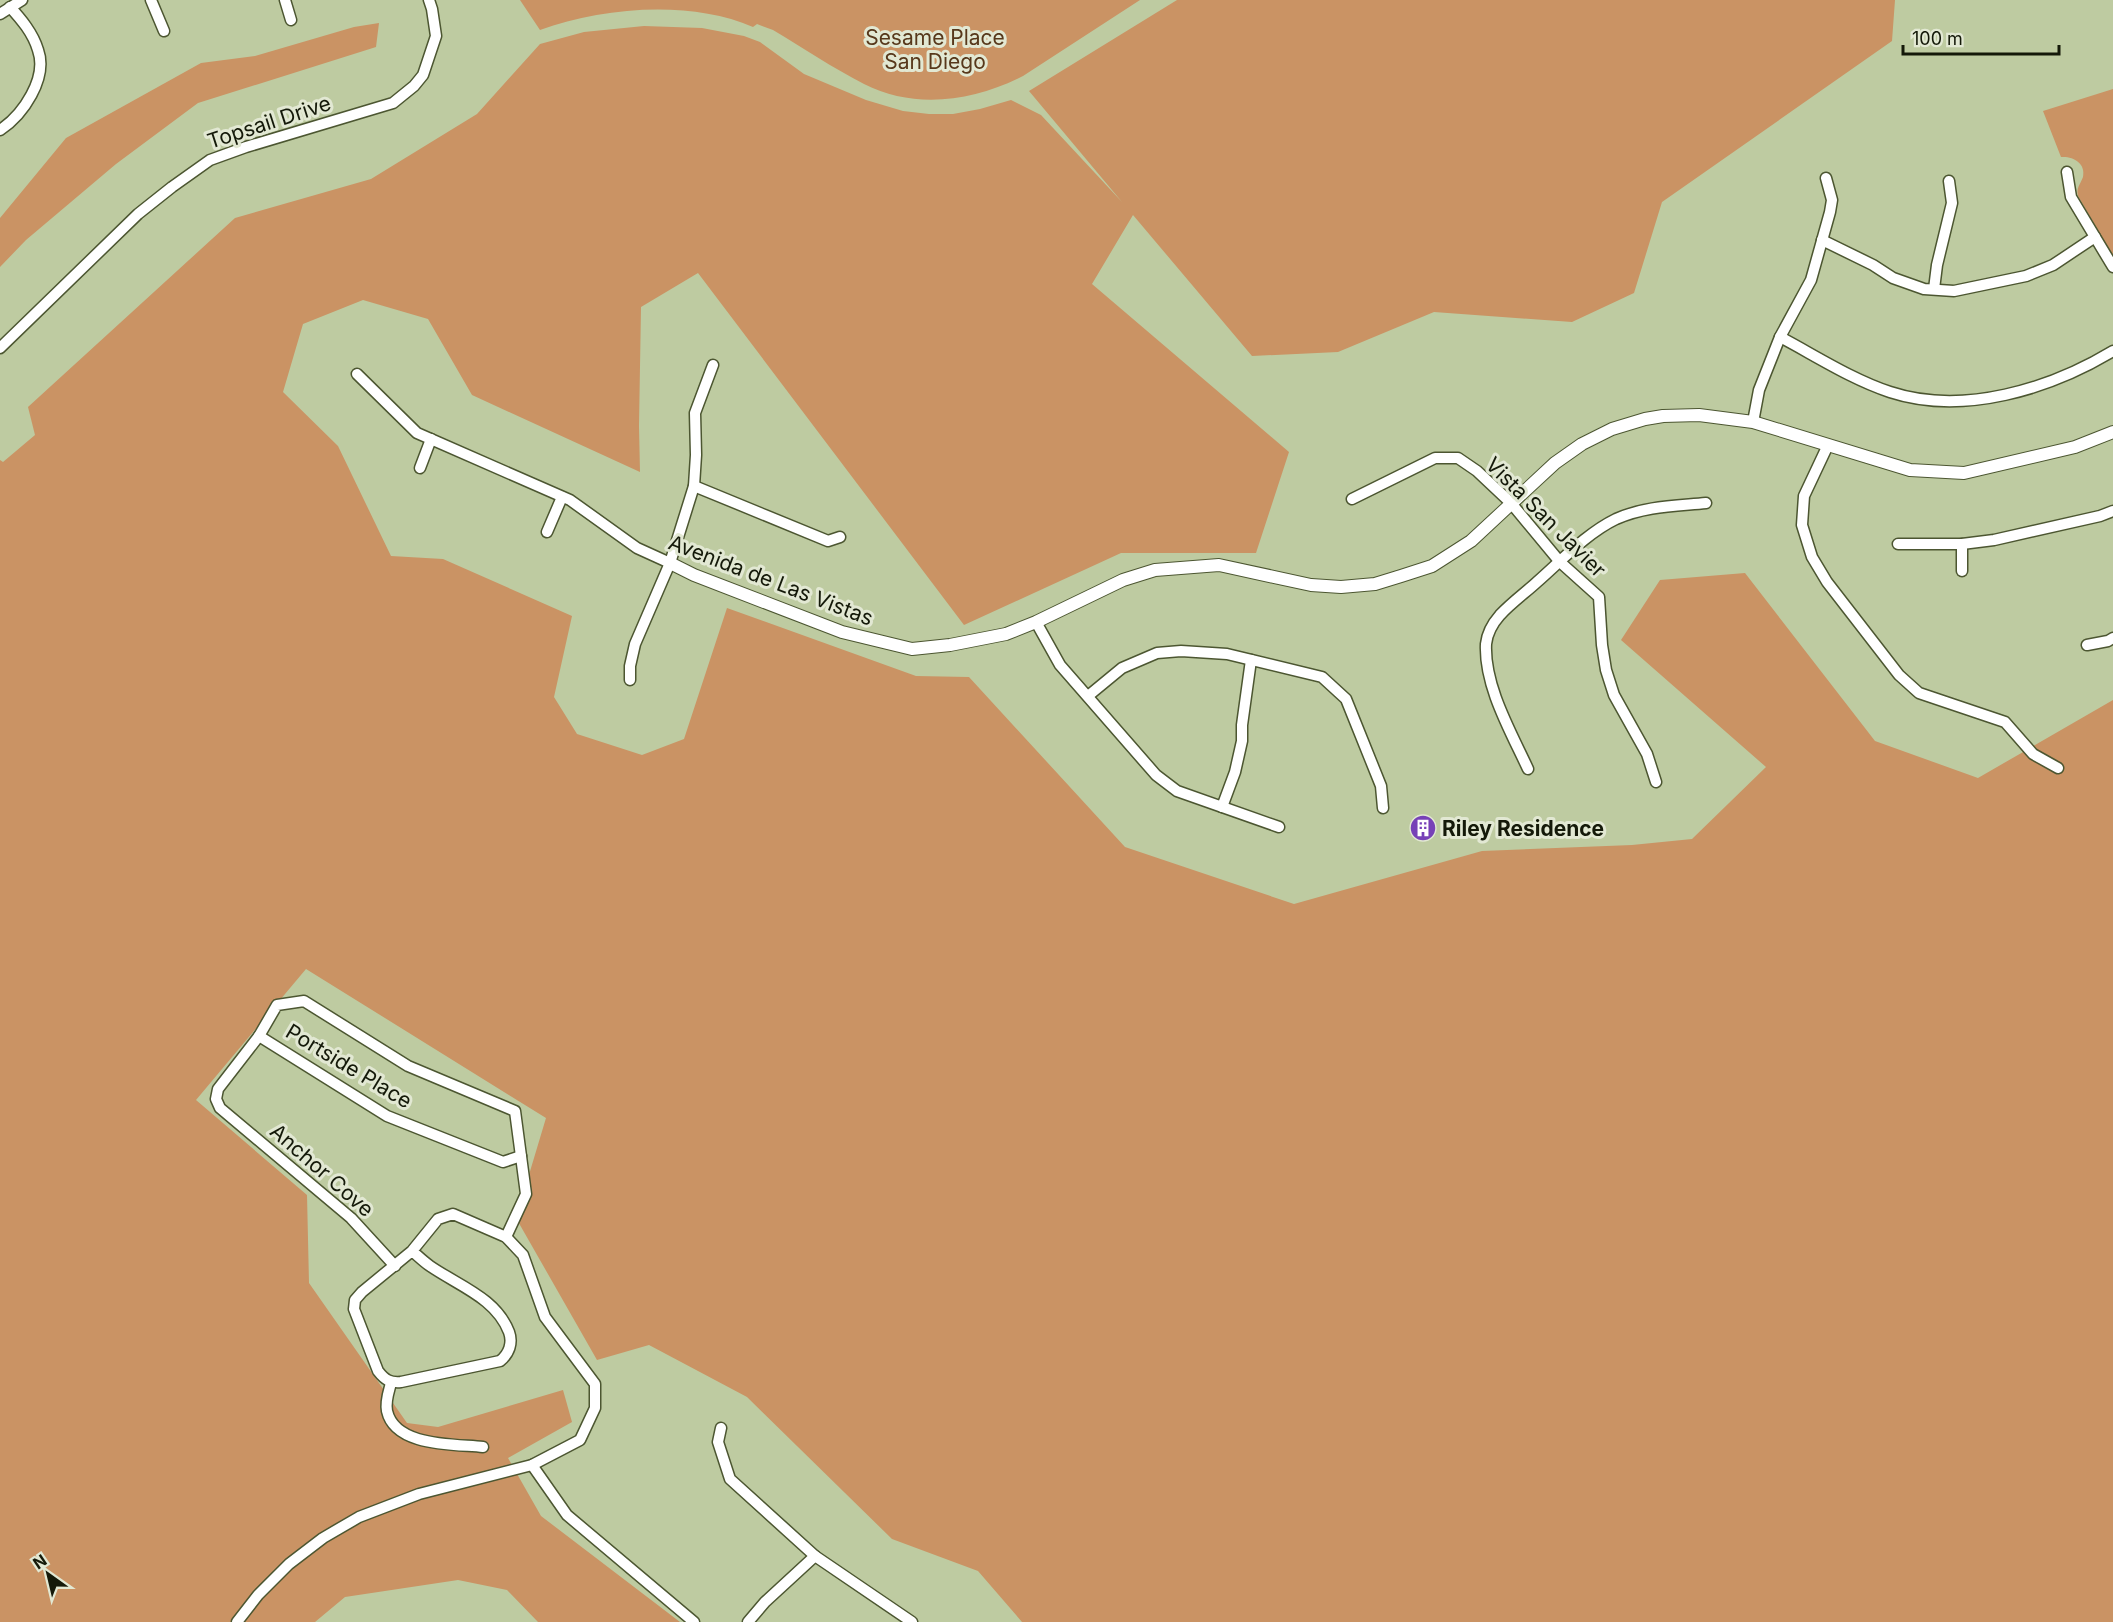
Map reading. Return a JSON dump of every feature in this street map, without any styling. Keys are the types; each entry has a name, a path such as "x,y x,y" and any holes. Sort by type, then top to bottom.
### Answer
{"street":[{"path":"0,14 22,0"},
{"path":"151,0 164,31"},
{"path":"285,0 291,20"},
{"name":"Topsail Drive","path":"0,348 138,214 208,161 246,147 393,103 414,87 423,75 436,36 429,0"},
{"path":"0,130 13,120 29,98 39,74 41,61 38,48 24,23 10,6"},
{"path":"2067,172 2071,197 2113,267"},
{"path":"1753,422 1759,390 1780,337 1811,280 1832,200 1826,178"},
{"path":"1934,289 1937,265 1952,203 1949,182"},
{"path":"1822,240 1873,265 1893,278 1924,289 1954,291 2026,276 2053,266 2095,237"},
{"path":"1780,337 1870,384 1906,396 1944,402 1982,399 2040,384 2082,368 2113,351"},
{"path":"630,680 630,666 635,644 670,564 694,486 696,455 694,413 713,365"},
{"name":"Avenida de Las Vistas","path":"357,374 417,433 570,500 637,548 694,575 842,632 912,649 1005,634 1036,622 1123,580 1155,570 1219,565 1311,585 1341,587 1375,584 1431,566 1471,541 1568,453 1597,436 1628,423 1663,416 1699,415 1753,422 1910,470 1965,473 2074,447 2113,432"},
{"path":"420,468 431,439"},
{"path":"1828,445 1804,496 1802,525 1812,557 1827,582 1899,675 1919,693 2005,722 2033,754 2058,768"},
{"name":"Vista San Javier","path":"1352,500 1436,458 1458,458 1477,471 1511,503 1560,562 1599,597 1602,645 1610,683 1614,695 1647,754 1656,782"},
{"path":"694,486 828,541 840,537"},
{"path":"548,532 562,497"},
{"path":"1527,769 1492,686 1486,642 1491,627 1500,615 1595,531 1617,519 1646,510 1706,503"},
{"path":"1898,544 1962,544 1994,540 2113,511"},
{"path":"1962,544 1962,571"},
{"path":"1036,622 1060,665 1156,775 1177,791 1279,827"},
{"path":"2087,645 2113,638"},
{"path":"1089,696 1122,668 1157,653 1196,651 1227,654 1322,677 1346,699 1381,786 1383,807"},
{"path":"1222,807 1235,772 1242,741 1251,660"},
{"path":"259,1035 277,1005 304,1001 408,1066 515,1111 526,1194 506,1237"},
{"name":"Anchor Cove","path":"259,1035 218,1089 216,1099 220,1108 351,1218 395,1266"},
{"name":"Portside Place","path":"259,1035 387,1116 503,1162 521,1156"},
{"path":"237,1622 258,1595 289,1564 323,1538 359,1517 419,1494 532,1465 580,1440 595,1408 595,1384 545,1317 523,1256 506,1237 453,1214 438,1219 412,1251 362,1292 356,1300 354,1309 378,1371 391,1383 401,1383 500,1361 510,1348 511,1336 505,1321 496,1309 428,1265 412,1251"},
{"path":"391,1383 387,1412 396,1428 405,1436 483,1447"},
{"path":"721,1428 718,1442 730,1479 815,1556 912,1622"},
{"path":"532,1465 567,1515 694,1622"},
{"path":"748,1622 765,1602 815,1556"}],"green space":[{"name":"Sesame Place San Diego","path":"520,0 1140,0 1023,76 1004,85 965,96 924,99 883,92 864,84 773,30 757,24 753,27 729,18 702,13 647,10 591,16 540,30"},
{"path":"1177,0 1895,0 1892,41 1662,202 1634,293 1572,322 1434,312 1338,352 1252,356 1133,215 1092,284 1289,452 1256,553 1121,553 964,625 698,273 641,307 640,472 472,395 428,319 363,300 303,324 283,392 338,446 391,556 443,559 572,616 554,697 577,734 642,755 684,739 727,608 916,676 969,677 1125,847 1294,904 1482,851 1632,845 1692,839 1766,767 1621,640 1660,580 1745,573 1875,741 1978,778 2113,700 2113,1622 1022,1622 978,1571 892,1539 747,1397 649,1345 597,1360 516,1218 546,1118 306,969 196,1100 307,1195 309,1283 407,1423 438,1427 563,1390 572,1422 508,1458 541,1516 680,1622 538,1622 507,1590 458,1580 345,1597 315,1622 0,1622 0,460 3,462 35,435 28,407 235,218 371,179 477,114 540,44 584,32 644,26 702,28 744,36 760,42 804,74 866,100 903,111 953,114 1011,100 1041,115 1122,202 1029,91"},
{"path":"379,23 376,47 198,103 116,164 26,240 0,267 0,218 66,138 201,63 255,56 354,27"},
{"path":"2113,89 2113,256 2078,196 2083,168 2074,159 2061,157 2043,111"}],"place":[{"name":"Riley Residence","path":"1423,828"}]}
